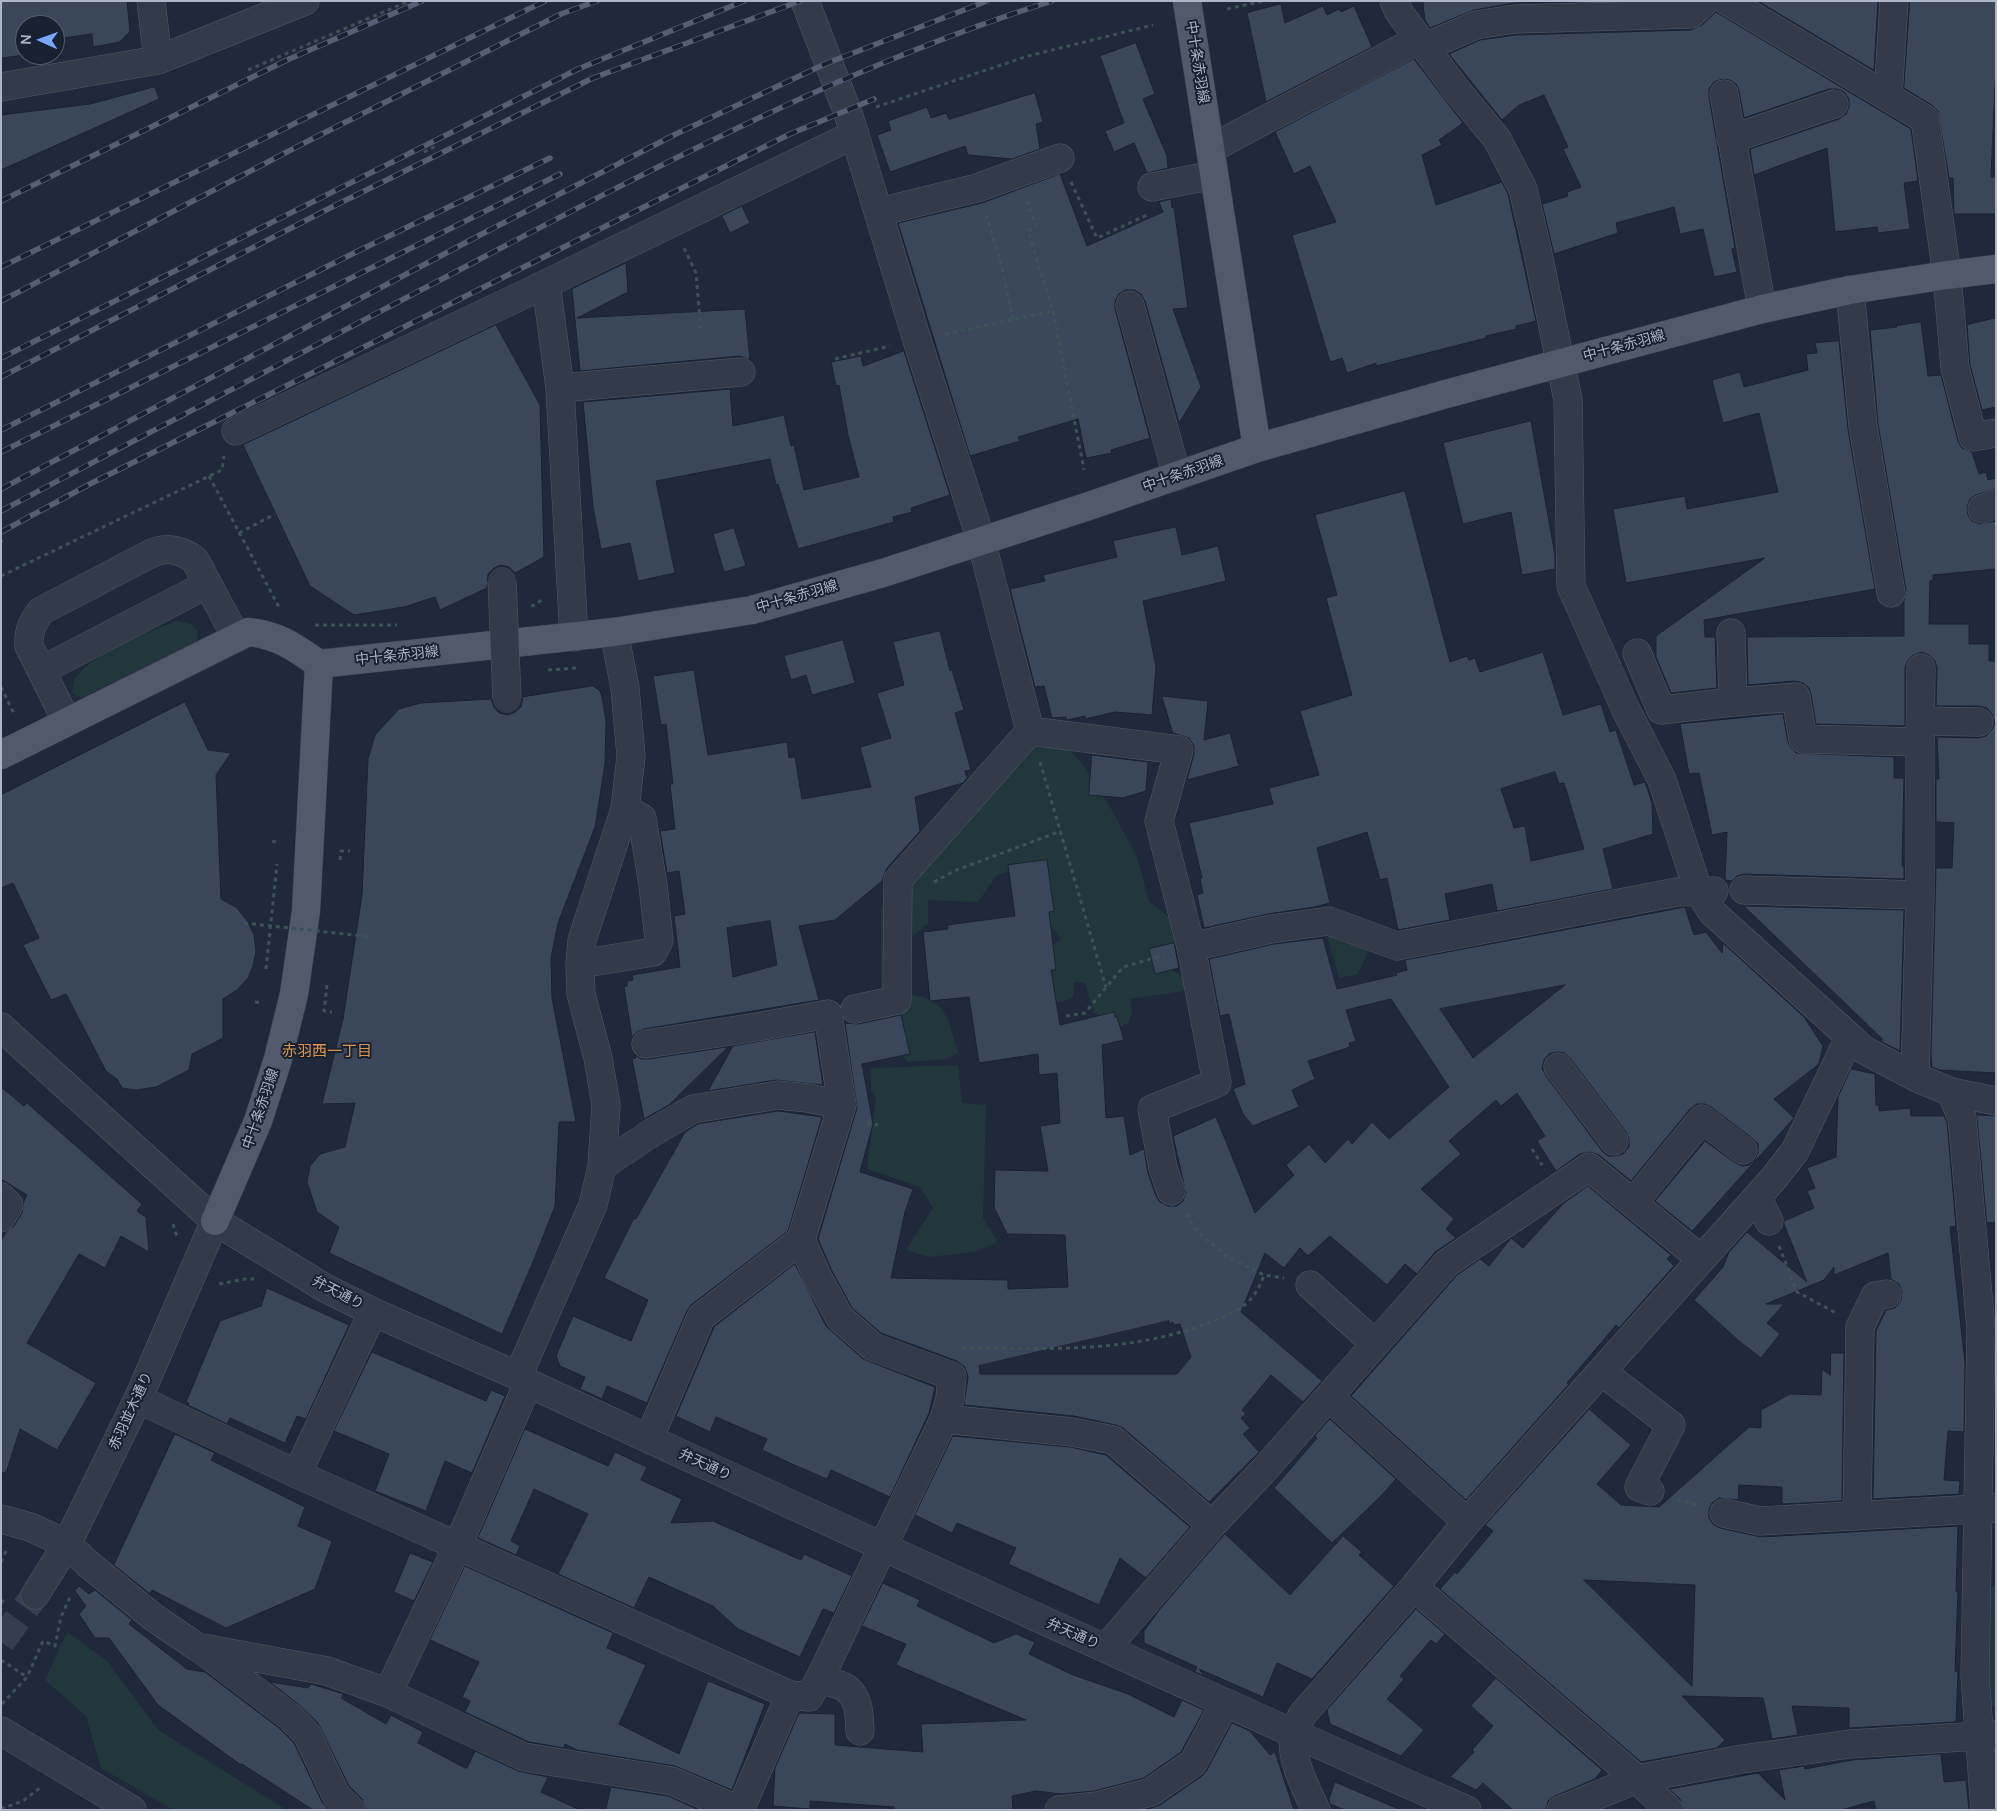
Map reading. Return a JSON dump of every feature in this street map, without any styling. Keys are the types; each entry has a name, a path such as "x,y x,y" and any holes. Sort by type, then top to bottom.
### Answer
{"main road":[{"name":"中十条赤羽線","path":"1188,1 1257,448"},
{"name":"中十条赤羽線","path":"215,1221 258,1121 278,1059 294,994 306,911 319,664 574,637 752,610 883,572 1257,448 1446,394 1762,309 1850,290 1996,269"},
{"path":"1,755 248,632 264,634 288,643 319,664"}],"street":[{"path":"151,1 158,60"},
{"path":"1,87 158,60 305,1"},
{"path":"805,1 852,125 879,212 980,540 1030,731"},
{"path":"1394,1 1455,88 1497,138 1523,189 1562,363 1568,400 1581,568 1571,586 1625,708 1662,780 1707,891 1712,912 1864,1050 1951,1092 1996,1100"},
{"path":"1152,187 1212,162 1262,120 1422,43 1476,25 1514,19 1691,14 1705,1"},
{"path":"1727,1 1925,119 1947,275 1955,368 1973,437 1996,433"},
{"path":"1888,97 1894,1"},
{"path":"1724,94 1762,309"},
{"path":"1731,139 1834,104"},
{"path":"236,431 672,222 852,125"},
{"path":"879,212 977,188 1060,158"},
{"path":"546,284 560,388 574,637"},
{"path":"1850,290 1862,426 1891,593"},
{"path":"1130,305 1177,476"},
{"path":"560,388 741,372"},
{"path":"67,722 30,646 28,637 35,619 41,611 152,553 167,550 187,554 195,560 236,637"},
{"path":"502,581 507,699"},
{"path":"42,670 208,584"},
{"path":"388,1693 458,1545 593,1204 602,1166 606,1105 598,1058 580,994 580,964 582,940 625,810 631,756 625,688 614,632"},
{"path":"1731,633 1732,702"},
{"path":"1638,653 1662,710 1796,697 1803,739 1920,732 1979,722"},
{"path":"1915,1076 1920,896 1921,668"},
{"path":"1030,731 1179,750 1159,821 1191,947 1217,1083 1152,1109 1163,1168 1170,1191"},
{"path":"855,1008 896,1000 898,880 1030,731"},
{"path":"580,964 653,952 659,940 653,885 642,818 625,810"},
{"path":"1744,890 1920,896"},
{"path":"1191,947 1271,928 1329,921 1397,946 1677,892 1707,891"},
{"path":"646,1044 758,1028 828,1014 842,1105 801,1240 701,1317 649,1439"},
{"path":"1316,1810 1301,1777 1295,1758 1294,1734 1302,1715 1414,1587 1467,1522 1757,1197 1795,1151 1849,1038"},
{"name":"弁天通り","path":"5,1041 215,1221 325,1288 882,1548 1467,1810"},
{"path":"1558,1067 1614,1141"},
{"path":"1951,1092 1962,1118 1981,1329 1987,1509 1975,1677 1988,1736 1985,1810"},
{"path":"602,1166 653,1132 694,1109 778,1095 808,1098 842,1105"},
{"path":"1633,1203 1702,1119 1743,1150"},
{"path":"1106,1648 1212,1525 1264,1470 1447,1263 1589,1167 1701,1259"},
{"path":"1,1197 9,1205 1,1218"},
{"path":"1757,1197 1769,1221"},
{"name":"赤羽並木通り","path":"35,1595 67,1544 138,1399 215,1221"},
{"path":"138,1399 297,1474 790,1695 809,1697 820,1678 944,1419 950,1399 952,1376 873,1347 853,1330 840,1318 818,1278 801,1240"},
{"path":"1310,1285 1375,1344"},
{"path":"1857,1516 1860,1327 1875,1296 1887,1294"},
{"path":"297,1474 373,1312"},
{"path":"1602,1372 1671,1425 1639,1487 1650,1491"},
{"path":"1329,1397 1467,1522"},
{"path":"944,1419 1072,1432 1113,1440 1212,1525"},
{"path":"1724,1513 1760,1521 1987,1509"},
{"path":"1,1519 30,1527 67,1544 87,1563 153,1617 197,1646 289,1716 307,1734 336,1795 351,1810"},
{"path":"1414,1587 1637,1779 1669,1810"},
{"path":"197,1646 327,1671 388,1693 524,1757 672,1781 740,1810 790,1695"},
{"path":"820,1678 829,1684 845,1687 859,1705 860,1731"},
{"path":"1059,1810 1097,1806 1152,1792 1193,1763 1225,1703"},
{"path":"1,1731 132,1810"},
{"path":"1561,1810 1637,1779 1742,1759 1850,1744 1988,1736"}],"path":[{"path":"248,70 409,1"},
{"path":"1227,9 1263,1"},
{"path":"852,125 1028,56 1152,25"},
{"path":"424,152 438,146"},
{"path":"1060,158 1097,238 1158,209 1152,187"},
{"path":"1017,174 1036,226 1028,231 1054,311 1084,470"},
{"path":"977,188 1000,260 1013,319"},
{"path":"672,222 696,273 701,332"},
{"path":"835,359 1054,311"},
{"path":"1,576 222,470"},
{"path":"209,476 284,615"},
{"path":"239,533 275,514"},
{"path":"526,607 535,606 547,595"},
{"path":"308,625 399,624"},
{"path":"1,687 19,724"},
{"path":"1030,731 1106,988"},
{"path":"954,871 1061,831"},
{"path":"272,841 280,841 279,849"},
{"path":"340,860 340,850 350,851"},
{"path":"266,975 278,858"},
{"path":"244,923 372,937"},
{"path":"1066,1016 1085,1013 1122,967 1191,947"},
{"path":"325,1002 324,1011 332,1012"},
{"path":"1170,1191 1198,1233 1228,1256 1264,1276 1288,1278 1310,1285"},
{"path":"1769,1221 1797,1292 1860,1327"},
{"path":"953,1348 1089,1348 1174,1336 1237,1312 1261,1286 1264,1276"},
{"path":"217,1285 245,1279 263,1280"},
{"path":"1650,1491 1724,1513"},
{"path":"1,1699 4,1700 27,1677 43,1641 55,1646 60,1617 73,1591"},
{"path":"1,1660 27,1677"},
{"path":"1,1809 23,1801"}],"green space":[{"path":"176,621 191,624 198,632 196,642 81,698 72,693 74,681 80,672 104,654"},
{"path":"1006,746 1067,748 1081,762 1110,807 1137,857 1149,901 1171,919 1178,941 1161,963 1181,976 1190,990 1130,999 1132,1010 1129,1022 1118,1029 1094,1012 1085,983 1074,982 1073,997 1063,1002 1040,999 1036,956 1061,939 1037,907 1029,866 997,875 978,902 928,900 928,924 907,940 908,994 921,997 939,1006 952,1030 958,1053 946,1059 908,1062 892,1044 881,987 881,908 895,866 981,763"},
{"path":"1326,931 1370,947 1358,974 1339,978"},
{"path":"958,1065 962,1103 986,1105 983,1218 998,1242 975,1252 928,1257 906,1250 933,1208 920,1187 867,1169 876,1097 871,1090 871,1068"},
{"path":"1988,1587 1996,1587 1996,1710 1989,1700"},
{"path":"67,1632 107,1661 158,1730 287,1810 173,1810 101,1768 86,1716 45,1680"}],"building":[{"path":"1,1 127,1 130,31 120,42 93,47 92,34 65,38 65,15 15,15 15,56 1,58"},
{"path":"1423,1 1589,1 1514,3 1474,10 1430,28 1425,20"},
{"path":"1758,1 1878,1 1874,70"},
{"path":"1910,1 1996,1 1996,63 1991,177 1996,177 1996,214 1954,214 1953,178 1949,178 1938,111 1904,88"},
{"path":"1281,4 1285,23 1323,6 1327,15 1339,9 1341,12 1354,6 1372,47 1266,102 1247,13"},
{"path":"1716,12 1911,129 1918,181 1904,183 1910,229 1878,233 1877,227 1835,232 1827,148 1754,175 1750,149 1839,119 1846,114 1849,107 1849,99 1844,92 1837,89 1829,89 1744,118 1736,84 1730,80 1722,79 1714,82 1709,89 1709,97 1735,248 1732,249 1737,272 1714,277 1703,229 1680,234 1674,207 1616,223 1618,233 1554,254 1542,204 1568,196 1567,192 1581,187 1563,149 1568,147 1544,95 1519,105 1502,120 1449,54 1480,40 1515,35 1691,30 1702,25"},
{"path":"1136,43 1155,94 1143,99 1167,156 1168,168 1147,173 1134,143 1114,152 1105,131 1124,123 1100,56"},
{"path":"1414,59 1463,123 1439,140 1442,145 1422,155 1436,205 1502,182 1508,194 1536,321 1516,326 1516,329 1486,336 1486,338 1376,366 1376,363 1347,373 1342,358 1330,362 1292,235 1336,222 1310,166 1294,174 1275,132"},
{"path":"155,87 159,99 1,170 1,115 90,104"},
{"path":"1035,93 1043,122 1036,124 1040,149 1012,159 968,155 965,146 890,172 877,135 891,130 888,121 927,107 931,118 946,113 949,119"},
{"path":"1060,174 1087,246 1163,212 1159,202 1171,199 1172,208 1174,207 1188,308 1173,309 1201,387 1179,423 1145,301 1141,294 1134,290 1125,290 1119,294 1115,301 1115,309 1150,438 1111,450 1112,453 1086,458 1078,419 1018,437 1020,441 970,456 898,223 982,203"},
{"path":"742,206 750,223 730,233 722,216"},
{"path":"626,263 628,292 577,318 745,309 750,360 740,356 580,371 572,289"},
{"path":"1996,318 1996,407 1982,410 1970,365 1967,325"},
{"path":"1921,322 1928,376 1941,375 1958,441 1962,448 1972,452 1979,474 1986,472 1988,480 1996,478 1996,489 1976,495 1970,499 1967,507 1968,515 1972,521 1980,524 1996,521 1996,569 1933,575 1933,580 1930,581 1929,624 1969,624 1969,644 1989,644 1989,661 1996,661 1996,1073 1939,1070 1932,1067 1931,1055 1936,868 1952,868 1954,823 1936,822 1936,779 1939,779 1937,737 1979,738 1986,736 1992,730 1995,723 1992,714 1987,708 1979,706 1936,706 1937,668 1935,661 1929,655 1922,652 1913,655 1905,667 1905,726 1816,724 1811,694 1809,688 1803,683 1795,681 1748,685 1747,637 1904,636 1904,601 1906,590 1878,424 1870,330"},
{"path":"496,325 540,405 544,557 515,573 509,567 501,565 494,568 488,574 487,588 440,610 435,597 404,607 354,615 310,586 243,445"},
{"path":"1839,341 1848,429 1875,589 1704,620 1705,637 1715,637 1717,688 1671,693 1656,657 1656,636 1765,558 1626,583 1613,509 1685,496 1687,509 1778,492 1759,413 1723,423 1712,380 1740,372 1744,387 1808,370 1806,354 1817,353 1815,343"},
{"path":"904,351 950,495 911,508 912,512 893,517 894,522 798,549 778,484 776,485 770,459 656,481 675,573 638,581 630,543 601,549 593,507 583,402 730,389 733,426 784,415 791,446 794,445 804,490 859,477 848,435 839,385 836,386 831,362 861,356 863,366"},
{"path":"1531,421 1555,555 1555,569 1522,575 1511,512 1463,524 1443,443"},
{"path":"1405,491 1450,662 1467,656 1469,660 1475,658 1480,672 1543,652 1563,715 1601,704 1610,732 1616,730 1634,785 1645,782 1652,803 1653,834 1603,849 1613,889 1497,911 1492,884 1445,894 1450,920 1398,930 1387,878 1380,880 1367,832 1317,848 1330,903 1204,928 1197,895 1203,893 1200,879 1202,878 1189,823 1273,804 1269,788 1319,775 1300,711 1352,695 1326,598 1337,595 1315,515","holes":["1555,772 1559,784 1564,783 1584,849 1531,861 1525,826 1514,828 1501,789"]},
{"path":"1176,527 1182,555 1218,546 1226,581 1143,601 1156,667 1152,715 1115,712 1085,719 1085,716 1067,720 1066,717 1052,718 1044,686 1035,687 1010,589 1045,581 1043,575 1117,557 1113,541"},
{"path":"734,528 746,566 724,572 713,534"},
{"path":"940,631 950,671 952,670 964,710 955,713 971,770 965,771 967,778 963,783 915,797 920,831 887,868 882,881 835,920 799,926 819,1000 644,1029 632,1037 624,987 627,986 627,981 633,980 632,975 680,967 674,916 685,914 679,871 667,873 660,831 675,829 670,784 673,784 666,724 661,725 653,676 694,670 708,755 787,742 789,758 795,757 802,799 871,787 860,747 891,738 877,693 904,685 893,642","holes":["770,921 777,965 733,977 727,928"]},
{"path":"843,640 855,683 812,695 806,675 791,680 784,656"},
{"path":"593,686 600,691 606,721 605,764 595,827 558,923 551,958 552,998 576,1122 559,1122 555,1206 502,1334 329,1253 339,1227 317,1212 307,1182 310,1166 320,1154 345,1147 355,1103 322,1104 343,1019 362,895 368,759 375,735 399,709 421,703 491,699 499,713 508,715 521,707 523,697"},
{"path":"1162,696 1208,701 1204,740 1230,733 1239,766 1187,780 1194,754 1194,746 1189,738 1173,733"},
{"path":"185,702 208,750 231,753 216,775 221,899 237,908 248,922 254,935 256,951 248,978 237,990 223,999 223,1038 192,1054 189,1070 156,1087 136,1090 122,1088 117,1079 106,1071 66,994 51,1000 23,945 39,938 13,883 1,888 1,795"},
{"path":"1783,714 1788,742 1796,753 1894,757 1894,778 1904,778 1902,865 1904,868 1904,879 1744,874 1737,876 1732,881 1725,880 1727,832 1712,835 1699,773 1689,774 1680,724"},
{"path":"1092,755 1148,762 1146,791 1123,798 1089,795"},
{"path":"1047,860 1054,911 1049,912 1056,970 1051,970 1060,1025 1114,1012 1115,1017 1117,1017 1124,1040 1102,1045 1106,1118 1124,1116 1130,1155 1144,1149 1148,1173 1156,1196 1160,1202 1168,1206 1177,1206 1183,1201 1186,1193 1173,1136 1216,1117 1255,1213 1294,1175 1286,1165 1309,1144 1325,1163 1348,1139 1352,1144 1372,1122 1389,1139 1449,1087 1391,999 1346,1010 1356,1041 1349,1043 1350,1047 1308,1061 1315,1079 1292,1090 1299,1107 1253,1126 1243,1114 1233,1089 1245,1084 1229,1014 1220,1016 1209,959 1274,944 1323,938 1337,989 1397,975 1396,973 1407,970 1405,960 1685,907 1694,935 1706,932 1722,953 1723,943 1804,1017 1823,1046 1819,1064 1774,1099 1794,1118 1692,1231 1655,1201 1705,1141 1742,1166 1749,1165 1755,1160 1758,1152 1758,1144 1752,1138 1711,1107 1705,1104 1697,1104 1690,1109 1631,1181 1599,1155 1590,1152 1580,1154 1556,1171 1537,1141 1545,1136 1517,1093 1501,1106 1496,1100 1449,1141 1461,1154 1421,1189 1454,1219 1446,1229 1456,1238 1435,1252 1417,1274 1405,1264 1387,1285 1330,1236 1308,1256 1300,1248 1284,1268 1265,1253 1241,1312 1322,1381 1303,1402 1271,1375 1242,1410 1246,1414 1241,1418 1250,1428 1243,1434 1259,1452 1209,1502 1123,1428 1116,1425 1074,1416 964,1405 968,1377 965,1367 957,1361 881,1333 852,1308 832,1271 818,1239 857,1108 845,1023 858,1024 901,1015 910,1054 862,1064 873,1124 860,1172 913,1189 905,1212 891,1278 1008,1280 1008,1289 1068,1287 1065,1235 1007,1234 994,1207 995,1170 1048,1171 1040,1126 1060,1123 1057,1073 1039,1075 1038,1054 979,1063 969,997 930,1001 923,932 948,929 947,925 1015,916 1008,865","holes":["1565,985 1473,1058 1440,1009","1564,1053 1570,1058 1626,1132 1629,1139 1629,1147 1623,1154 1608,1156 1602,1151 1546,1076 1542,1068 1544,1060 1549,1054","1169,1321 1169,1324 1173,1322 1174,1325 1180,1324 1191,1357 1177,1374 980,1374 979,1366"]},
{"path":"1744,906 1904,910 1900,1051 1882,1042 1882,1039"},
{"path":"1174,943 1179,968 1155,974 1149,949"},
{"path":"815,1032 823,1085 776,1080 708,1091 733,1046"},
{"path":"728,1047 669,1105 644,1119 632,1059 636,1058 635,1055 641,1059 648,1059"},
{"path":"1851,1069 1875,1074 1876,1105 1879,1105 1879,1111 1910,1108 1911,1116 1944,1116 1947,1122 1956,1226 1950,1227 1965,1363 1964,1432 1948,1431 1944,1480 1960,1481 1959,1494 1873,1499 1876,1331 1886,1310 1895,1308 1901,1300 1902,1292 1899,1284 1891,1279 1888,1253 1834,1275 1834,1267 1824,1280 1766,1304 1784,1304 1767,1323 1780,1334 1761,1358 1739,1341 1694,1300 1723,1267 1729,1252 1747,1232 1807,1282 1784,1221 1814,1208 1807,1191 1815,1188 1807,1168 1836,1157 1838,1097"},
{"path":"1,1087 24,1106 27,1103 142,1204 137,1211 146,1217 149,1252 121,1236 105,1268 79,1254 27,1343 96,1383 57,1450 20,1429 6,1473 1,1472 1,1241 22,1213 27,1195 1,1179"},
{"path":"778,1111 822,1117 788,1231 691,1305 647,1403 607,1386 602,1399 580,1389 585,1377 560,1366 556,1356 573,1316 631,1341 648,1300 604,1278 634,1218 636,1219 685,1132 698,1124"},
{"path":"1977,1115 1996,1116 1996,1222 1987,1223"},
{"path":"1588,1186 1671,1255 1667,1259 1674,1266 1619,1328 1616,1325 1567,1383 1569,1384 1466,1500 1351,1396 1457,1275 1480,1259 1489,1266 1511,1238 1523,1248 1563,1204"},
{"path":"795,1264 826,1326 863,1359 935,1387 929,1413 890,1497 831,1470 827,1479 792,1464 762,1450 767,1439 716,1417 710,1432 676,1416 714,1327"},
{"path":"267,1288 349,1325 306,1419 297,1416 285,1443 230,1418 227,1424 188,1405 189,1403 186,1402 220,1321 261,1306"},
{"path":"372,1352 486,1401 491,1390 505,1396 472,1473 445,1461 426,1511 375,1491 389,1454 334,1431"},
{"path":"1831,1353 1844,1353 1842,1501 1782,1504 1782,1487 1739,1485 1738,1500 1719,1498 1712,1503 1709,1509 1709,1518 1714,1525 1720,1528 1761,1537 1958,1526 1955,1671 1958,1672 1956,1722 1849,1728 1849,1708 1792,1706 1798,1735 1772,1739 1763,1698 1682,1696 1725,1740 1717,1748 1641,1762 1440,1589 1455,1572 1457,1574 1493,1531 1485,1525 1589,1409 1631,1445 1597,1484 1621,1505 1659,1507 1749,1427 1761,1428 1761,1410 1790,1394 1821,1395 1822,1369 1830,1375","holes":["1584,1580 1695,1585 1692,1686"]},
{"path":"1330,1419 1396,1479 1332,1543 1274,1488 1317,1438 1315,1436"},
{"path":"525,1429 608,1466 615,1452 647,1467 641,1480 682,1499 671,1523 713,1521 801,1560 804,1554 852,1576 834,1613 823,1609 800,1657 738,1629 713,1606 649,1577 634,1608 558,1574 588,1514 534,1489 511,1541 520,1546 516,1555 478,1538"},
{"path":"175,1434 215,1453 211,1460 305,1507 298,1526 332,1541 315,1589 226,1628 152,1590 150,1594 114,1565"},
{"path":"953,1436 1070,1447 1106,1455 1190,1527 1146,1578 1120,1558 1099,1605 1008,1564 1016,1548 957,1523 952,1533 915,1515"},
{"path":"1225,1534 1290,1595 1343,1536 1362,1552 1359,1555 1394,1586 1312,1679 1277,1663 1263,1697 1199,1669 1204,1676 1195,1672 1197,1667 1144,1643 1144,1631 1160,1609"},
{"path":"410,1553 433,1562 414,1601 394,1592"},
{"path":"465,1566 613,1633 607,1648 646,1665 619,1724 679,1754 708,1681 765,1704 732,1790 675,1766 577,1750 565,1744 564,1748 529,1742 465,1712 470,1701 462,1697 479,1662 430,1640"},
{"path":"883,1583 920,1600 917,1606 994,1643 1016,1634 1035,1642 1029,1654 1073,1675 1128,1694 1174,1717 1182,1700 1204,1710 1181,1752 1144,1778 1094,1791 1062,1794 1036,1791 1012,1796 1013,1810 894,1810 894,1807 810,1801 810,1809 773,1806 775,1768 799,1713 835,1714 835,1745 923,1752 921,1724 1026,1720 896,1665 906,1644 862,1626"},
{"path":"79,1586 89,1594 95,1590 132,1620 129,1624 187,1669 205,1672 279,1728 294,1743 322,1802 329,1810 313,1810 241,1765 158,1705 109,1638 95,1638 79,1614 86,1606 75,1591"},
{"path":"1416,1609 1445,1634 1436,1644 1431,1640 1400,1676 1404,1679 1387,1699 1424,1730 1401,1756 1330,1724 1327,1710"},
{"path":"1496,1678 1602,1770 1595,1779 1555,1796 1548,1801 1546,1810 1513,1810 1483,1783 1476,1790 1450,1777 1474,1752 1472,1750 1493,1726 1471,1706"},
{"path":"270,1682 308,1688 311,1684 344,1694 341,1698 386,1724 391,1715 423,1732 418,1743 465,1768 467,1768 475,1751 518,1771 548,1777 541,1792 580,1810 366,1810 362,1799 349,1786 318,1723"},
{"path":"1232,1723 1250,1731 1270,1755 1275,1752 1294,1810 1145,1810 1160,1805 1202,1776"},
{"path":"1941,1754 1944,1782 1966,1780 1969,1810 1876,1810 1874,1801 1841,1810 1684,1810 1680,1799 1669,1789 1758,1773 1785,1800 1779,1770 1804,1766 1805,1769 1852,1760"},
{"path":"1335,1782 1401,1810 1345,1810 1330,1804 1329,1800"},
{"path":"611,1787 668,1796 699,1810 606,1810"}],"tunnel":[{"path":"1,1642 35,1595"}],"railway":[{"path":"1,201 287,60 422,1"},
{"path":"1,267 545,1"},
{"path":"1,301 310,140 561,14 597,1"},
{"path":"1,358 578,69 744,1"},
{"path":"1,377 332,207 593,78 800,1"},
{"path":"1,489 480,235 676,134 825,64 987,1"},
{"path":"1,511 549,223 760,117 904,54 1052,1"},
{"path":"1,532 90,484 790,134 874,99"},
{"path":"1,430 356,252 550,158"},
{"path":"1,452 560,174"}],"district":[{"name":"赤羽西一丁目","path":"327,1052"}]}
